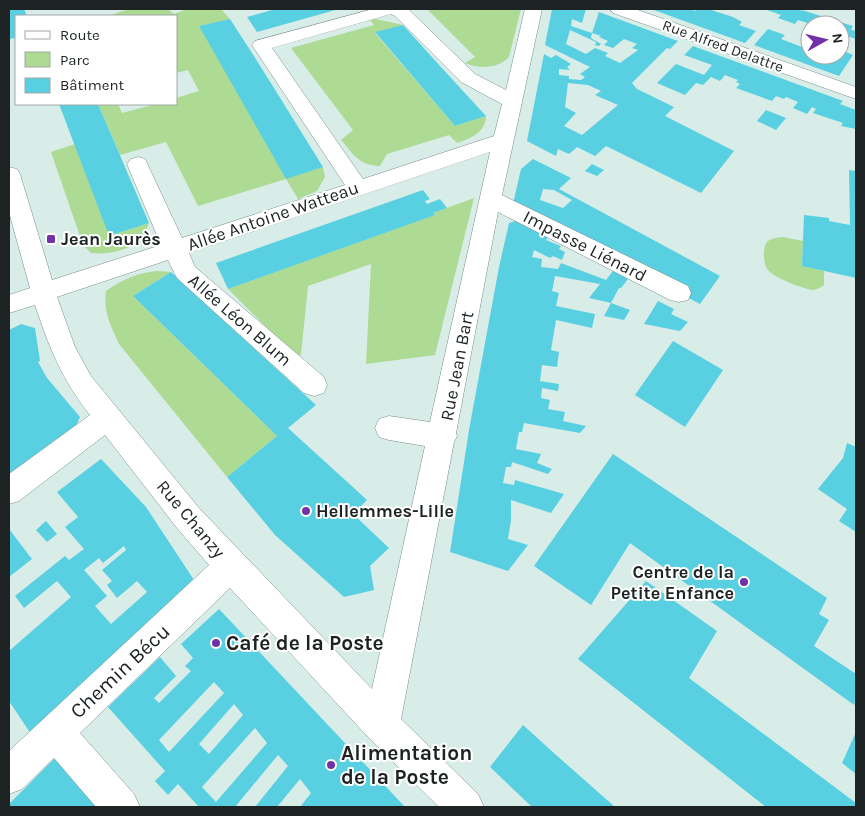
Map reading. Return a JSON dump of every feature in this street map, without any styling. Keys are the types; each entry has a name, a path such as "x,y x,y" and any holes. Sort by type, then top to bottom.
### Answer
{"street":[{"path":"357,187 261,45 391,9 401,12 468,78 512,101"},
{"name":"Rue Jean Bart","path":"382,725 443,436 490,198 534,9"},
{"name":"Rue Alfred Delattre","path":"619,9 856,93"},
{"name":"Allée Antoine Watteau","path":"9,304 357,187 504,140"},
{"name":"Allée Léon Blum","path":"138,164 185,272 314,385"},
{"name":"Rue Chanzy","path":"9,174 43,292 68,362 81,384 188,518 231,566 382,725 464,807"},
{"name":"Impasse Liénard","path":"490,198 679,294"},
{"path":"9,491 107,418"},
{"path":"389,428 443,436"},
{"name":"Chemin Bécu","path":"9,776 231,566"},
{"path":"55,732 121,807"}],"green space":[{"path":"129,9 168,9 174,14 187,9 221,9 230,19 200,26 286,178 323,167 325,177 317,191 298,199 286,179 198,206 166,142 120,155 98,105 118,105 122,113 152,105 178,105 178,97 199,91 188,70 178,72 178,15 111,15"},
{"path":"427,9 521,9 509,57 499,64 488,67 465,63 475,57"},
{"path":"376,19 403,25 375,33 455,126 486,116 480,131 472,137 457,143 449,135 387,154 380,166 367,164 353,154 341,140 353,130 291,48 374,25 370,20"},
{"path":"75,144 109,236 149,223 142,241 124,249 105,253 91,253 83,245 51,152"},
{"path":"474,198 435,355 366,364 371,264 308,286 301,354 297,358 228,289 434,215 433,213"},
{"path":"777,237 803,241 802,266 824,271 824,285 814,290 804,288 782,279 768,270 764,255 766,243"},
{"path":"157,271 171,272 133,296 277,436 227,477 119,344 108,319 105,299 106,291 130,277"}],"building":[{"path":"9,9 24,9 27,15 15,15 15,38 9,39"},
{"path":"276,9 339,9 257,32 247,17"},
{"path":"552,9 586,9 582,23 572,19 571,26 592,33 599,12 678,41 670,49 667,48 632,83 637,89 674,107 665,116 734,151 701,193 606,146 595,156 577,147 569,154 558,149 556,156 527,141 544,54 551,58 556,55 571,64 567,67 570,70 559,69 559,75 569,76 569,79 581,80 585,77 580,74 590,67 545,45","holes":["570,30 596,42 595,45 599,46 601,44 591,38 592,33 601,36 599,37 608,41 604,45 613,48 624,39 637,44 632,48 638,50 620,63 605,56 608,53 595,48 586,54 566,44","568,83 588,85 601,91 595,95 618,105 582,135 564,126 576,113 565,107"]},
{"path":"651,9 690,9 695,11 697,9 708,9 733,17 742,22 739,25 756,31 745,43"},
{"path":"764,9 793,9 818,15 800,15 800,21 798,20 795,24 778,18 781,15"},
{"path":"230,19 323,167 286,179 199,26"},
{"path":"403,25 486,116 455,126 375,32"},
{"path":"850,25 853,26 851,30 856,31 856,39 850,37"},
{"path":"768,29 785,35 781,39 800,46 800,62 754,45"},
{"path":"693,46 843,101 840,104 856,110 856,129 841,126 843,123 813,113 816,109 812,107 807,114 793,108 798,102 786,97 784,99 776,96 772,101 736,88 740,84 736,82 738,80 725,75 720,81 711,77 703,85 696,83 685,95 657,83 676,64 704,75 712,65 684,55"},
{"path":"809,65 846,65 839,76"},
{"path":"59,105 98,105 149,223 109,236"},
{"path":"766,110 786,118 776,130 757,121"},
{"path":"533,159 571,178 559,189 720,276 700,304 513,204 521,169","holes":["543,189 554,190 572,200 563,208 540,200"]},
{"path":"592,164 604,170 597,176 585,171"},
{"path":"849,170 856,171 856,278 802,266 804,215 829,218 829,221 850,225"},
{"path":"423,190 430,199 425,201 427,204 440,199 447,208 433,213 435,215 228,289 216,263"},
{"path":"516,221 550,235 546,240 561,246 559,249 565,252 562,260 553,256 550,258 534,250 532,257 542,259 541,267 558,269 561,263 606,280 613,271 628,279 619,288 611,303 589,298 600,284 555,276 552,291 559,293 556,306 595,314 592,328 556,320 551,350 559,352 557,367 542,365 540,381 559,384 558,391 542,388 541,398 550,400 548,409 565,412 563,421 586,426 580,433 524,423 522,432 519,432 516,449 541,454 537,463 552,469 548,474 512,462 511,467 506,467 503,483 514,485 515,480 564,494 551,513 511,500 511,520 508,539 528,545 508,571 450,552 469,430 499,267 509,223"},
{"path":"171,272 316,405 288,428 367,500 353,514 389,548 370,566 374,590 344,597 275,535 227,477 277,436 133,296"},
{"path":"658,301 674,309 671,314 688,322 680,331 644,324"},
{"path":"611,303 630,310 624,320 604,316"},
{"path":"21,324 35,328 40,361 38,362 47,378 80,417 75,428 9,477 9,330"},
{"path":"673,341 723,370 685,427 635,395"},
{"path":"847,443 856,447 856,532 839,521 847,509 818,489 843,458"},
{"name":"Centre de la Petite Enfance","path":"613,454 827,598 819,614 829,620 814,646 856,674 856,698 854,705 630,543 591,605 534,566"},
{"path":"101,459 146,507 194,580 33,737 9,701 9,651 71,597 57,581 24,608 15,596 65,556 69,560 84,549 65,527 78,517 57,492","holes":["124,546 126,550 102,570 112,581 107,585 117,598 137,581 147,592 111,624 95,606 107,596 84,570 99,558 103,563"]},
{"path":"46,521 57,534 47,542 36,530"},
{"path":"9,529 32,559 9,577"},
{"path":"646,581 717,631 689,678 856,803 856,807 766,807 578,659"},
{"path":"219,609 405,807 300,807 311,793 300,779 277,807 255,807 288,766 278,755 235,807 199,807 178,784 168,795 155,781 165,771 108,707 160,657 176,676 154,698 159,703 191,671 185,666 193,658 181,644","holes":["214,682 224,693 169,752 159,740","234,704 243,715 209,754 199,744","255,728 267,743 216,802 202,787"]},
{"path":"523,725 615,807 532,807 490,767"},
{"path":"856,732 856,774 842,763"},
{"path":"58,755 103,807 9,807 9,804"}],"place":[{"name":"Jean Jaurès","path":"51,239"},
{"name":"Hellemmes-Lille","path":"306,511"},
{"name":"Centre de la Petite Enfance","path":"744,582"},
{"name":"Café de la Poste","path":"216,643"},
{"name":"Alimentation de la Poste","path":"331,765"}]}
